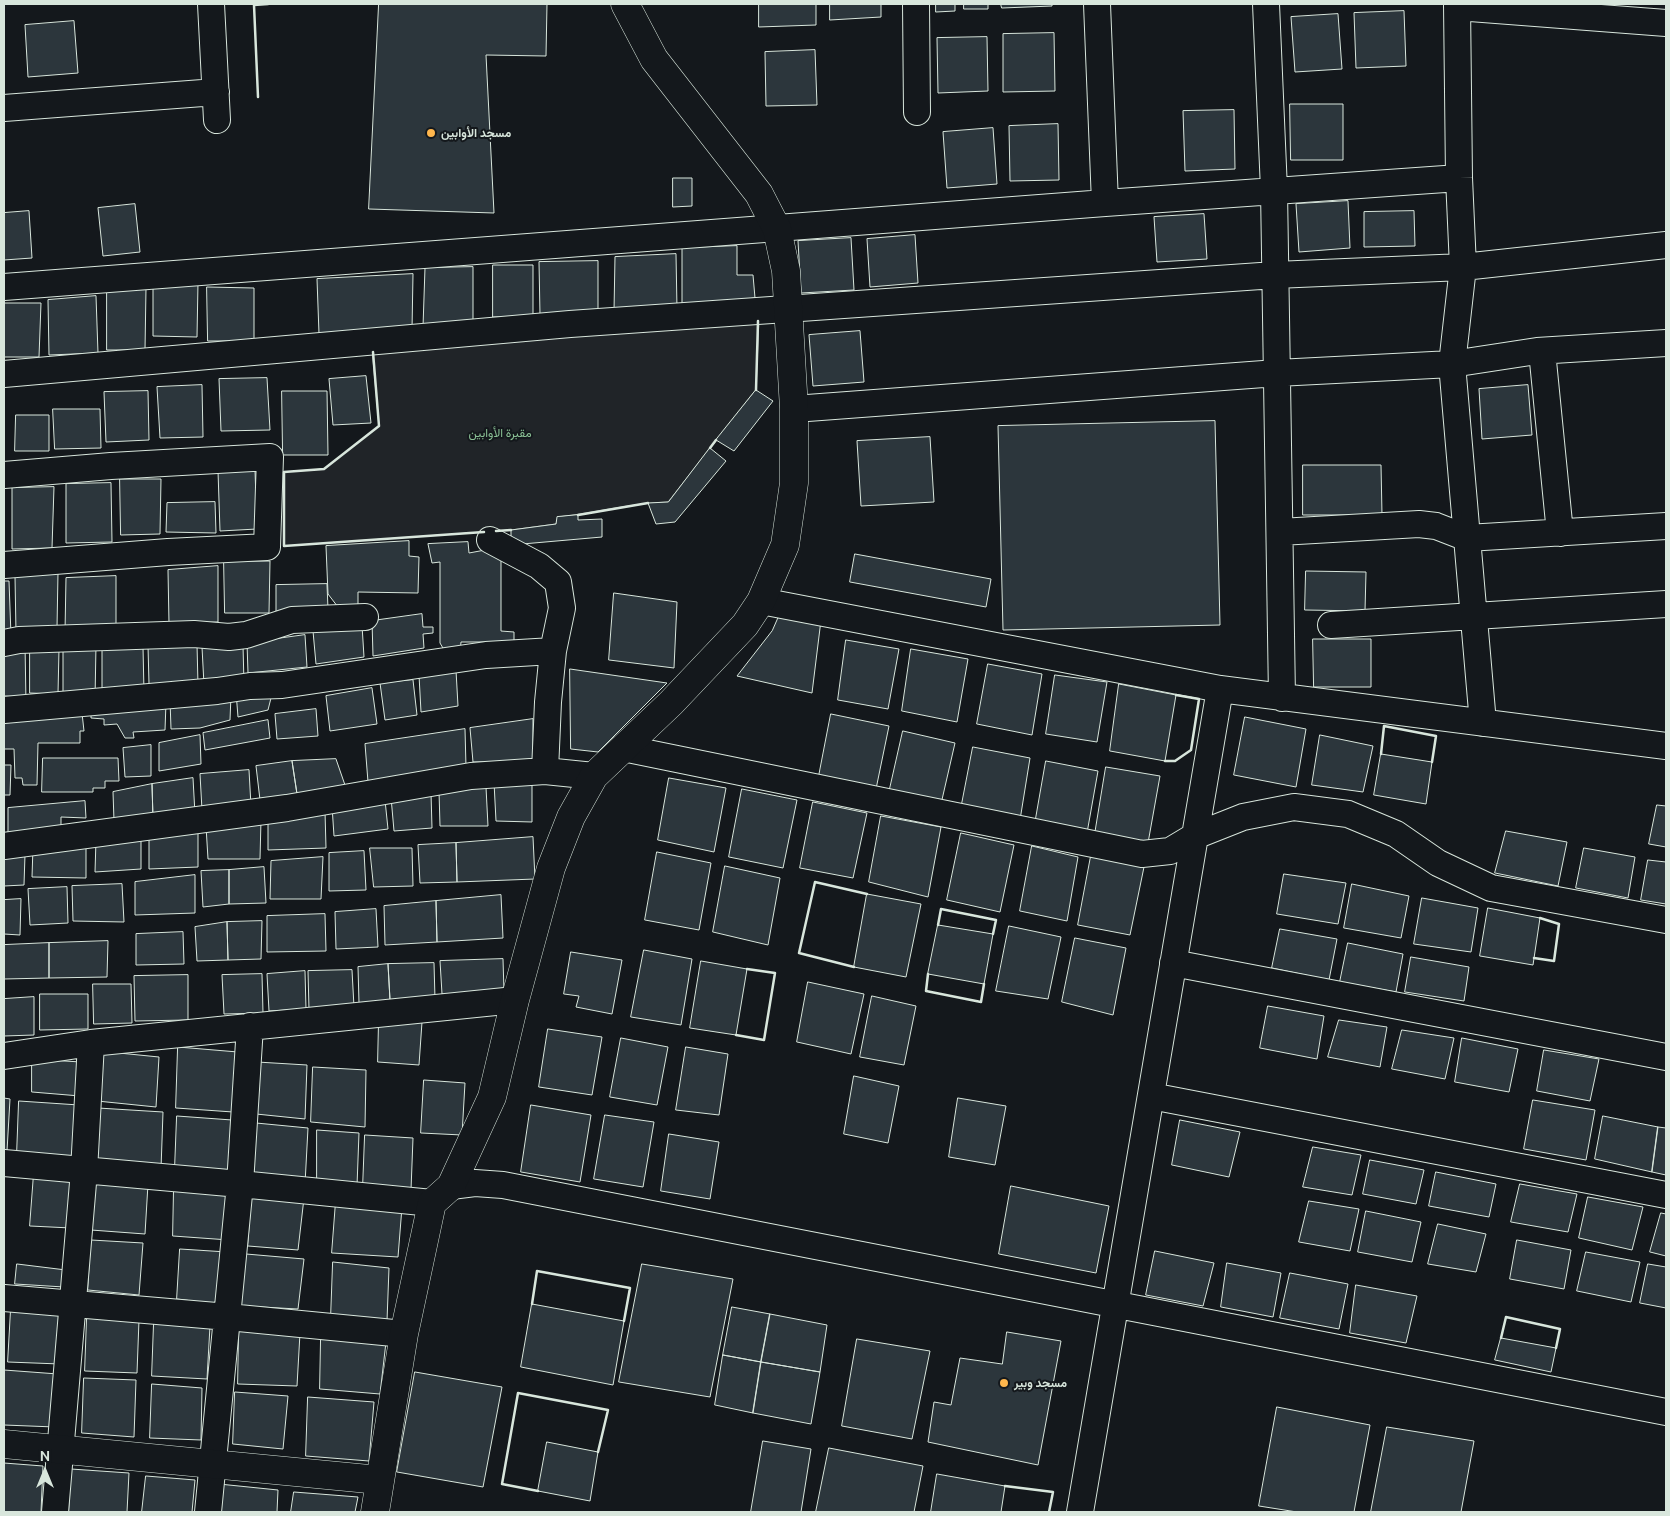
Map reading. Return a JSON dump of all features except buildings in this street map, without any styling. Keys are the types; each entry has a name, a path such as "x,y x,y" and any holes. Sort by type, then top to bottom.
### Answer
{"street":[{"path":"211,4 217,120"},
{"path":"375,1512 404,1334 441,1195 492,1097 515,1000 551,868 571,817 594,776 671,704 746,626 761,601 785,545 794,483 794,409 786,271 777,229 758,194 654,59 625,4"},
{"path":"916,4 917,112"},
{"path":"1097,4 1105,203"},
{"path":"1266,4 1276,275 1282,698"},
{"path":"1483,723 1452,364 1463,266 1459,178 1457,5 1666,23"},
{"path":"4,108 216,92"},
{"path":"4,287 1274,190 1459,178"},
{"path":"4,374 570,324 1276,275 1463,266 1666,245"},
{"path":"794,409 1277,373 1452,364 1542,351 1666,343"},
{"path":"1542,351 1560,533"},
{"path":"4,474 270,456 267,547 4,564"},
{"path":"1280,532 1419,524 1436,526 1467,538 1666,526"},
{"path":"490,540 539,566 558,582 562,608 553,651 548,702 545,771"},
{"path":"761,601 1220,689 1666,746"},
{"path":"1331,626 1666,604"},
{"path":"4,642 194,634 230,637 292,620 364,617"},
{"path":"4,710 217,691 250,686 282,685 486,655 553,651"},
{"path":"1080,1512 1220,689"},
{"path":"624,748 1142,854 1170,851 1195,836 1243,817 1294,807 1348,814 1396,834 1438,863 1491,888 1666,920"},
{"path":"4,846 287,808 471,776 545,771 594,776"},
{"path":"1174,963 1666,1057"},
{"path":"4,1056 91,1043 515,1000"},
{"path":"208,1512 240,1184 250,1026"},
{"path":"55,1512 74,1305 91,1043"},
{"path":"1151,1096 1666,1195"},
{"path":"4,1163 240,1184 441,1195 475,1182 503,1185 1666,1412"},
{"path":"4,1298 404,1334"},
{"path":"4,1444 379,1480"}],"green space":[{"name":"مقبرة الأوابين","path":"759,318 756,390 668,502 640,504 558,517 556,524 511,530 284,546 284,472 324,469 379,426 372,349"}],"wall":[{"path":"258,97 254,5 268,4"},
{"path":"756,390 758,321"},
{"path":"373,352 379,426 324,469 284,472 284,546 484,532"},
{"path":"710,448 716,440"},
{"path":"578,515 648,503"},
{"path":"496,531 511,530"},
{"path":"1165,761 1175,761 1191,750 1199,699 1176,695"},
{"path":"1381,754 1384,726 1436,736 1432,762"},
{"path":"854,967 799,953 815,882 867,894"},
{"path":"938,925 941,909 996,920 993,934"},
{"path":"1534,958 1554,961 1559,924 1540,918"},
{"path":"736,1035 764,1040 775,973 747,969"},
{"path":"928,974 926,991 981,1002 984,984"},
{"path":"532,1304 537,1271 630,1288 624,1321"},
{"path":"1501,1338 1506,1317 1560,1329 1556,1348"},
{"path":"538,1491 502,1484 518,1393 608,1410 598,1452"},
{"path":"1005,1486 1053,1492 1049,1512"}],"place":[{"name":"مسجد الأوابين","path":"431,133"},
{"name":"مسجد وبير","path":"1004,1383"}]}
